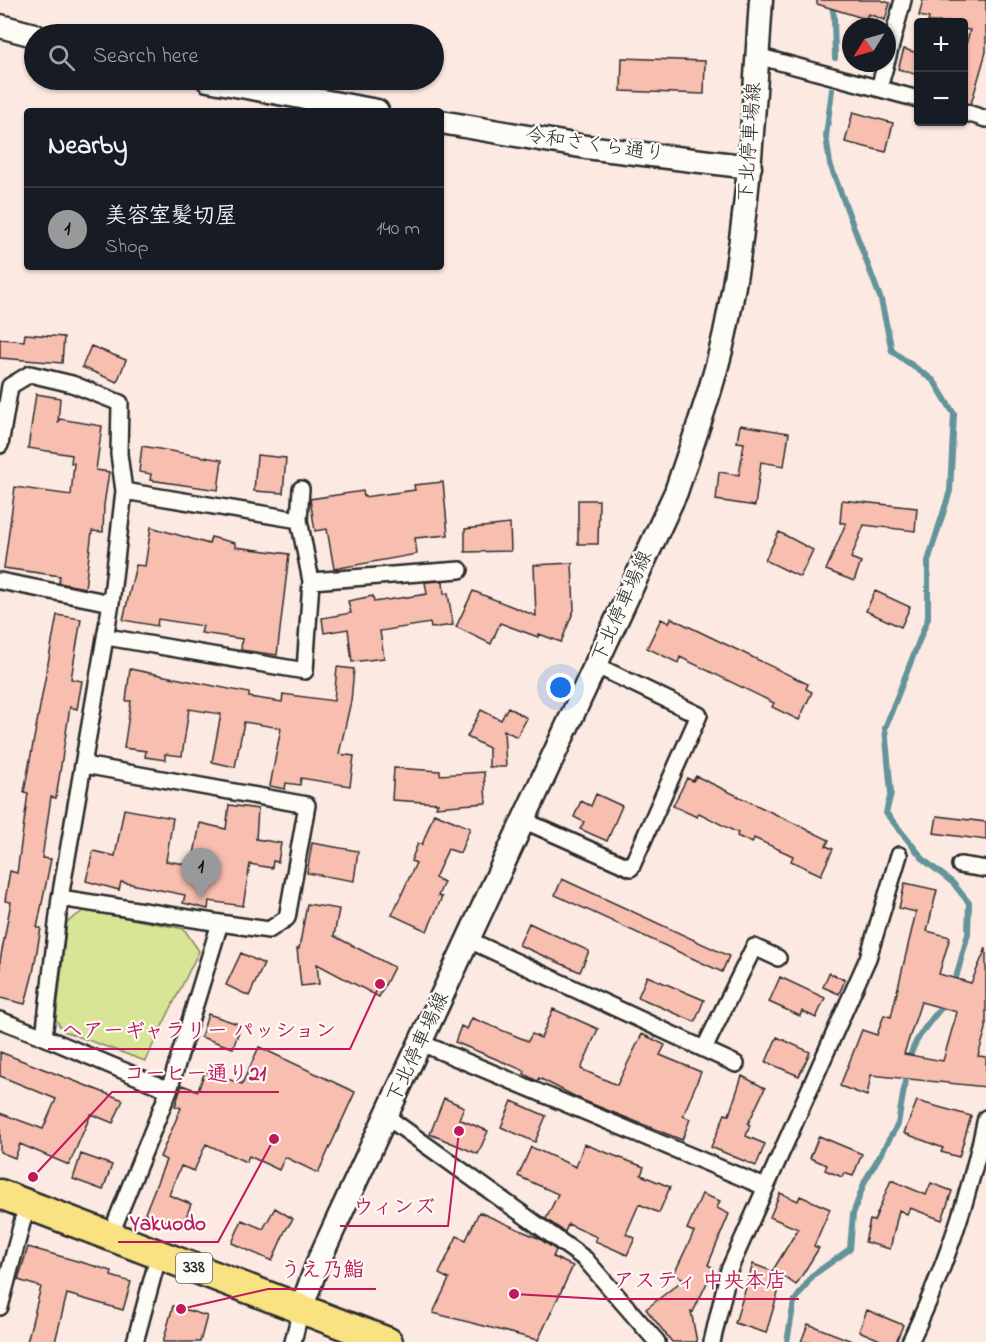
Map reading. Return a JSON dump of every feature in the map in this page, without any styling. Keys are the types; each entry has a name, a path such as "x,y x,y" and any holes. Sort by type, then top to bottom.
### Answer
{"highway":[{"name":"338","path":"0,1194 388,1342"}],"main road":[{"name":"下北停車場線","path":"302,1309 320,1260 676,492 703,411 728,320 748,199 761,0"},
{"path":"0,26 24,32"},
{"path":"263,90 361,108"},
{"name":"令和さくら通り","path":"444,123 586,147 750,167"}],"street":[{"path":"896,25 903,0"},
{"path":"757,56 914,98"},
{"path":"879,88 883,72"},
{"path":"968,114 986,119"},
{"path":"0,445 10,386 30,374 72,384 120,403 119,454 124,491 107,637 60,898 44,1037"},
{"path":"107,637 305,671 311,581 299,519 301,489"},
{"path":"124,491 299,519"},
{"path":"311,581 460,570"},
{"path":"0,581 111,603"},
{"path":"525,821 631,868 699,716 597,666"},
{"path":"60,898 269,930 286,918 307,805 84,765"},
{"path":"712,1342 729,1270 868,958 899,855"},
{"path":"960,865 986,869"},
{"path":"110,1236 169,1090 220,923"},
{"path":"469,940 736,1064"},
{"path":"704,1049 754,947 778,958"},
{"path":"0,1020 169,1090"},
{"path":"421,1043 765,1187"},
{"path":"387,1117 585,1259 657,1342"},
{"path":"910,1342 929,1302 975,1171 986,1118"},
{"path":"0,1306 27,1204"},
{"path":"135,1342 159,1254"},
{"path":"293,1342 302,1309"}],"green space":[{"path":"85,910 184,929 199,951 145,1061 63,1031 56,1020 67,922"}],"building":[{"path":"817,0 880,0 890,3 886,18 868,14 866,18 863,18 817,4"},
{"path":"923,0 986,0 986,52 971,104 968,103 968,37 970,30 968,30 968,18 919,16"},
{"path":"904,49 914,52 914,74 898,69"},
{"path":"622,58 705,61 704,94 621,91"},
{"path":"853,112 893,123 886,152 845,142"},
{"path":"25,334 64,337 62,363 0,358 0,339 24,341"},
{"path":"91,346 126,360 117,382 82,367"},
{"path":"36,394 60,398 58,423 60,419 102,426 96,470 109,472 103,532 92,531 85,588 59,583 60,576 4,568 15,487 71,495 74,463 71,463 72,455 28,448"},
{"path":"740,425 789,433 784,466 761,462 755,506 716,500 719,472 739,475 744,443 737,442"},
{"path":"142,446 222,460 218,490 150,480 151,474 139,472"},
{"path":"257,455 286,458 283,493 254,491"},
{"path":"443,482 448,535 415,538 417,554 334,569 327,529 315,531 310,499 363,491 364,497 415,490 414,485"},
{"path":"578,500 599,500 598,544 578,544"},
{"path":"842,500 917,508 915,531 864,525 851,558 861,562 854,581 826,570 846,523 840,523"},
{"path":"510,524 511,551 465,552 465,529"},
{"path":"151,527 209,544 211,537 235,543 235,547 289,554 277,655 241,650 242,639 201,633 203,626 158,619 157,626 123,620 136,565 145,566"},
{"path":"779,532 813,550 800,577 765,560"},
{"path":"572,563 574,610 561,642 539,634 538,637 500,623 491,644 456,627 473,591 536,616 534,565"},
{"path":"443,581 444,594 448,593 453,625 431,628 430,623 380,631 384,658 352,662 348,629 324,633 322,618 351,613 348,601 373,596 374,602 427,594 425,582"},
{"path":"875,591 910,607 901,627 866,611"},
{"path":"57,615 81,619 71,679 82,681 77,709 70,707 56,798 51,797 42,858 51,859 37,928 41,928 33,973 25,1004 0,998 0,961 11,902 5,901 10,871 17,873 28,793 24,792"},
{"path":"671,618 808,684 806,689 812,692 799,720 772,707 774,703 680,657 678,663 647,648 661,619 669,623"},
{"path":"337,667 354,669 351,701 339,754 354,756 350,786 301,778 300,785 286,783 285,789 270,786 281,728 244,722 235,767 212,762 221,714 189,709 182,756 165,754 165,760 145,757 146,751 124,748 131,701 126,701 130,669 249,693 249,697 282,702 283,694 334,701"},
{"path":"508,707 527,718 517,737 504,730 506,767 489,767 489,748 467,737 481,710 501,720"},
{"path":"394,768 440,771 440,775 484,772 486,803 436,807 438,803 392,800"},
{"path":"696,776 829,840 826,846 833,849 821,875 791,861 793,856 754,838 752,843 737,836 738,833 699,813 697,817 673,806 687,778 693,781"},
{"path":"596,794 622,806 607,841 580,829 584,822 574,817 581,801 591,806"},
{"path":"229,805 258,809 256,839 281,843 278,862 273,861 272,868 250,864 243,906 209,901 208,909 183,903 185,895 121,882 119,890 86,881 93,851 115,856 124,809 173,818 166,861 192,865 200,823 226,829"},
{"path":"434,813 470,828 460,853 448,849 435,878 444,882 438,896 442,897 427,931 392,915 416,863 411,861 418,843 422,845"},
{"path":"937,816 986,822 986,840 934,833"},
{"path":"312,843 358,851 354,881 307,873"},
{"path":"562,879 729,956 722,972 555,895"},
{"path":"905,883 937,890 927,931 950,937 939,974 971,983 986,948 986,1029 978,1056 986,1057 986,1087 871,1075 867,1096 840,1086 862,1030 877,1035 884,1015 891,1017 916,912 899,908","holes":["921,1002 957,1012 943,1061 904,1054"]},
{"path":"307,904 339,909 334,936 394,967 379,997 317,964 319,984 301,986 297,949 299,949"},
{"path":"529,923 589,951 580,972 519,945"},
{"path":"241,953 264,964 249,996 226,985"},
{"path":"829,973 845,980 839,994 823,987"},
{"path":"647,976 704,1000 695,1022 638,997"},
{"path":"780,977 825,998 816,1018 802,1011 800,1016 769,1002"},
{"path":"553,1009 598,1029 581,1069 617,1085 642,1034 665,1045 660,1055 701,1072 683,1116 690,1119 682,1140 582,1100 539,1078 537,1081 524,1074 525,1071 455,1042 461,1026 467,1029 472,1018 528,1041 532,1034 541,1038"},
{"path":"208,1014 241,1025 233,1048 201,1037"},
{"path":"777,1037 810,1052 799,1076 766,1062"},
{"path":"259,1047 355,1092 318,1173 285,1157 279,1170 249,1156 246,1162 206,1144 194,1171 181,1166 169,1195 191,1204 182,1228 145,1213 166,1160 160,1157 181,1108 175,1106 182,1085 198,1091 205,1071 242,1084"},
{"path":"0,1052 123,1100 113,1123 91,1114 69,1165 20,1144 15,1158 0,1152 0,1113 43,1129 56,1099 0,1076"},
{"path":"742,1076 765,1088 748,1124 750,1125 746,1136 765,1144 756,1166 711,1147 725,1114 729,1115"},
{"path":"444,1098 464,1107 459,1119 488,1131 478,1154 430,1134"},
{"path":"512,1101 546,1116 535,1142 501,1127"},
{"path":"917,1101 971,1116 959,1157 941,1152 943,1148 904,1133"},
{"path":"819,1136 862,1154 853,1176 844,1173 842,1177 825,1170 827,1165 810,1158"},
{"path":"584,1144 644,1167 641,1175 670,1187 659,1213 639,1204 626,1234 635,1238 627,1255 595,1241 597,1237 568,1224 565,1232 546,1219 558,1194 518,1176 531,1147 576,1167"},
{"path":"81,1154 112,1165 103,1190 73,1179"},
{"path":"891,1180 926,1195 931,1183 952,1191 942,1220 910,1208 907,1214 899,1210 890,1249 865,1242 870,1220 874,1221"},
{"path":"780,1193 798,1201 800,1196 830,1209 814,1246 819,1248 796,1285 783,1276 766,1333 735,1323 753,1264 779,1274 773,1270 798,1229 770,1217"},
{"path":"702,1194 720,1201 717,1208 729,1214 708,1265 714,1268 693,1312 691,1311 697,1342 672,1342 646,1309 684,1279 674,1274 694,1232 687,1229"},
{"path":"275,1208 293,1219 272,1261 232,1243 242,1220 263,1229"},
{"path":"479,1212 538,1238 556,1250 553,1257 573,1266 538,1340 433,1313 449,1279 439,1274 457,1236 466,1240"},
{"path":"28,1247 112,1271 111,1276 131,1282 123,1310 67,1294 55,1342 27,1342 41,1287 18,1280"},
{"path":"173,1306 207,1316 200,1342 163,1342"},
{"path":"867,1310 903,1325 896,1342 885,1342 859,1331"},
{"path":"808,1324 852,1341 801,1342"}],"waterway":[{"path":"831,0 834,17 835,58"},
{"path":"832,90 826,136 830,164 881,300 892,351 934,381 954,414 950,491 928,561 928,618 885,728 891,793 886,813 924,860 953,883 969,903 968,934 954,985"},
{"path":"909,1061 919,1037 946,1002"},
{"path":"787,1342 794,1302 813,1275 850,1249 853,1214 865,1181 898,1124 907,1071"}],"place":[{"name":"美容室髪切屋","path":"201,898"},
{"name":"ヘアーギャラリー パッション","path":"380,984"},
{"name":"ウィンズ","path":"459,1131"},
{"name":"Yakuodo","path":"274,1139"},
{"name":"コーヒー通り21","path":"33,1177"},
{"name":"アスティ 中央本店","path":"514,1294"},
{"name":"うえ乃鮨","path":"181,1309"}]}
